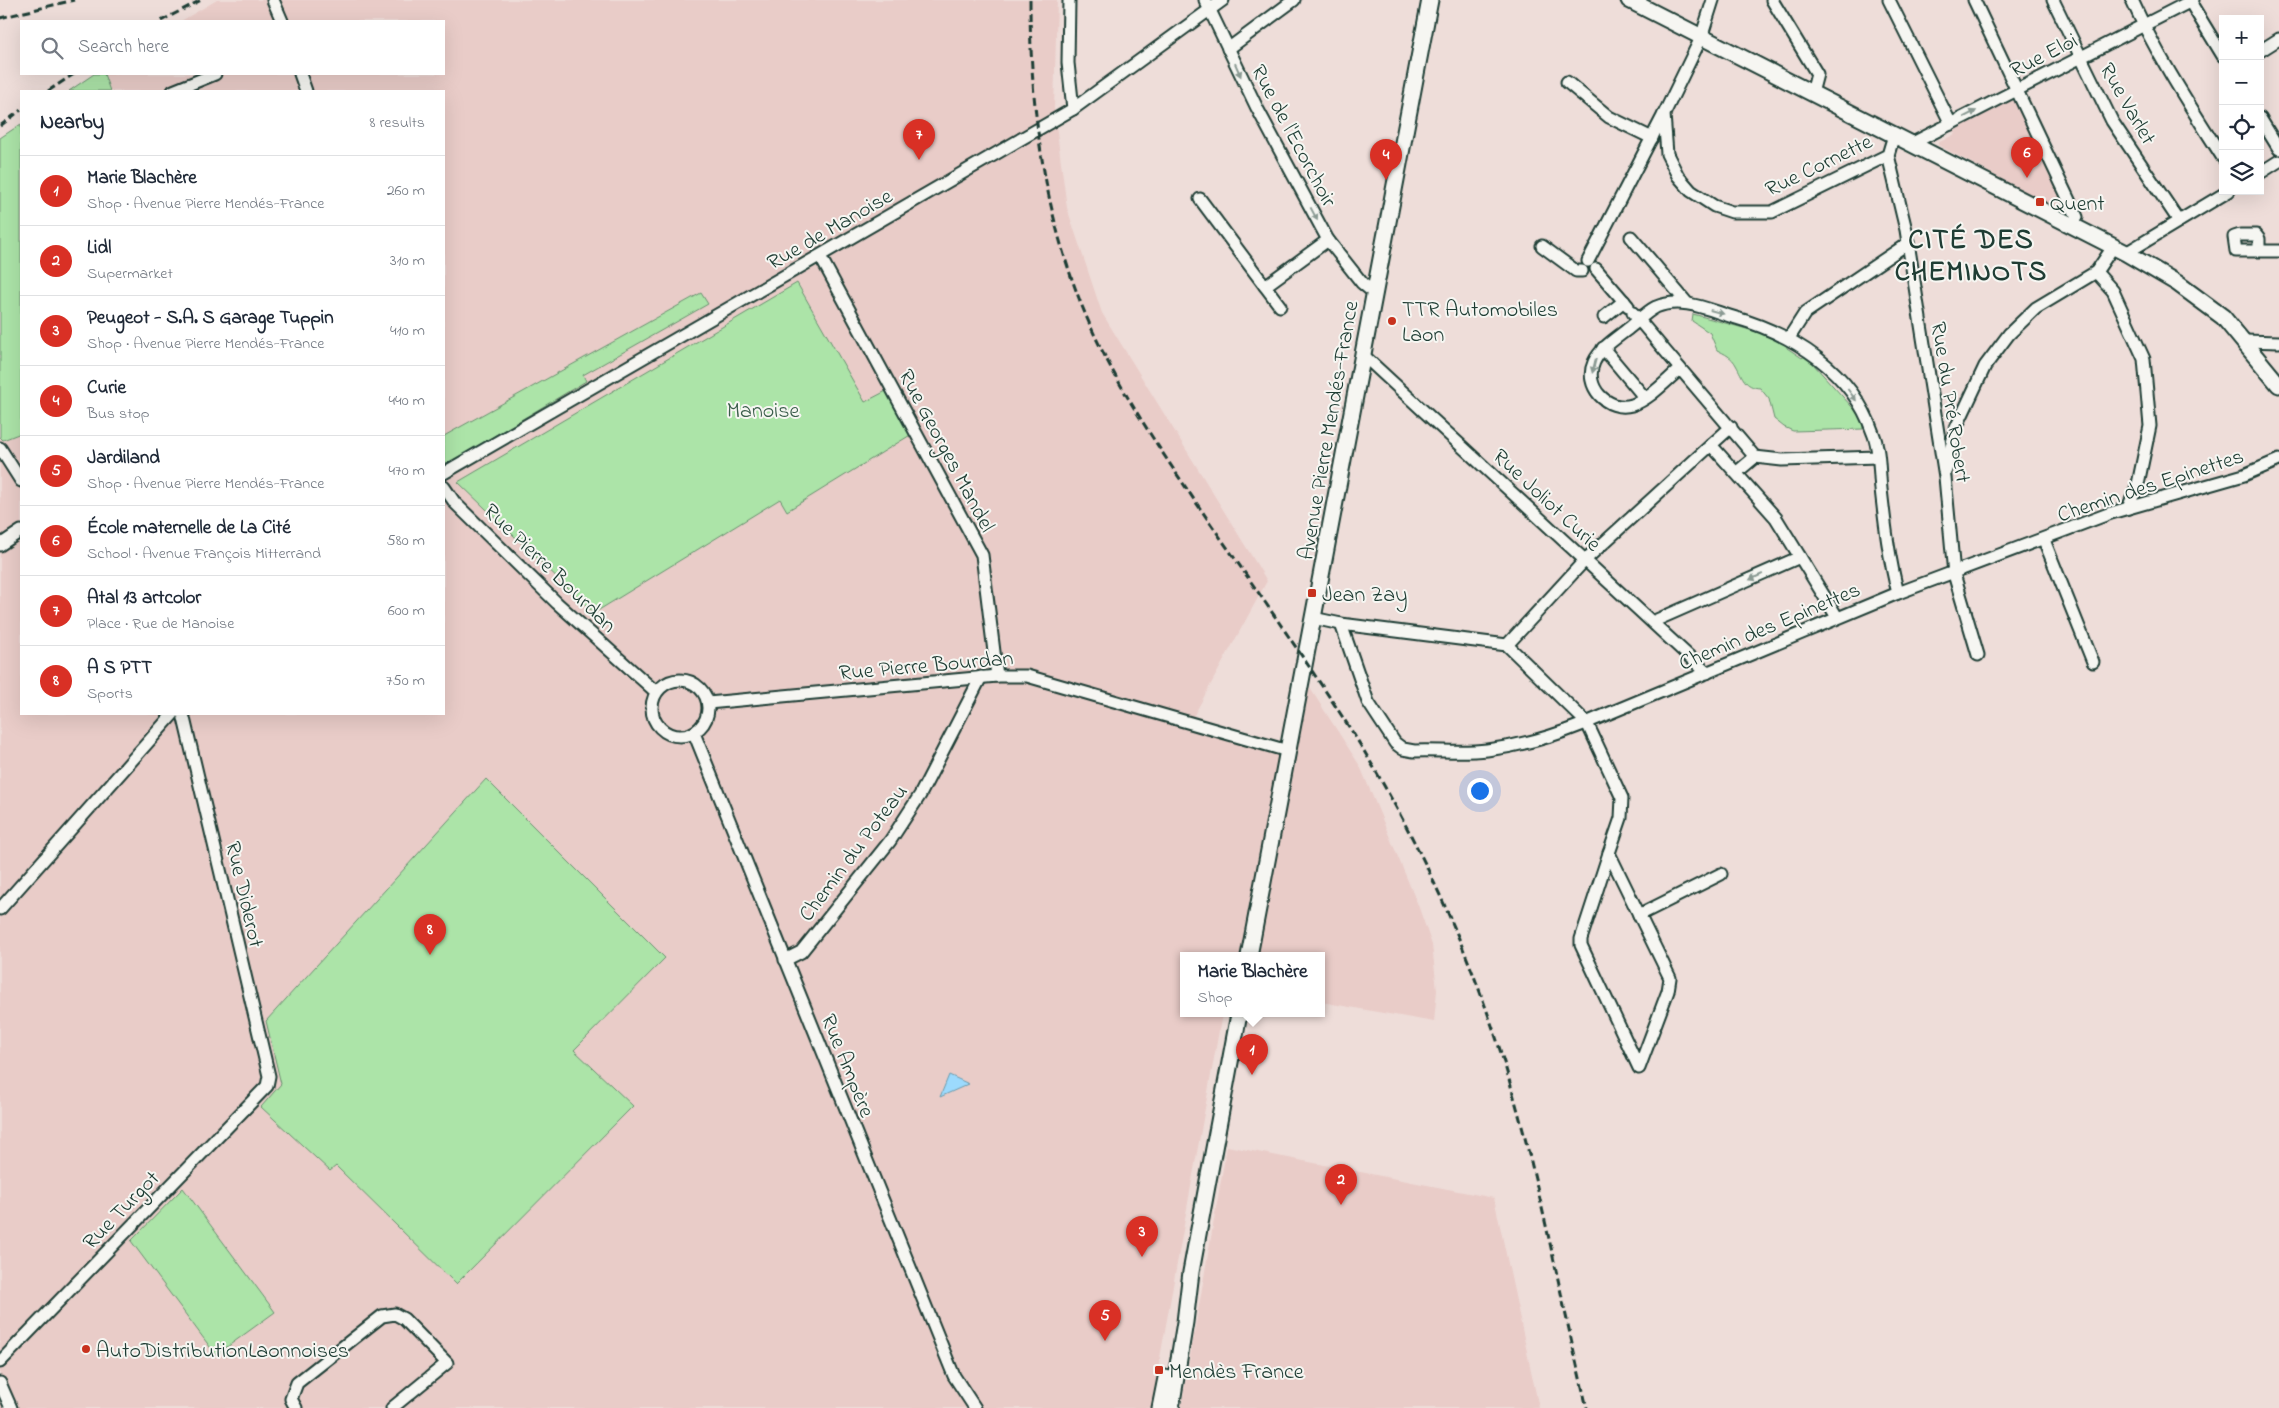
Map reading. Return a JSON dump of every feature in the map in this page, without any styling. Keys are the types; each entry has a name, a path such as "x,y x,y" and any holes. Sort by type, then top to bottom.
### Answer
{"main road":[{"name":"Avenue Pierre Mendés-France","path":"1251,952 1430,0"},
{"path":"1630,0 2073,226 2177,282 2224,317 2279,385"},
{"path":"1171,1408 1194,1254 1238,1017"},
{"path":"1160,1408 1177,1320 1191,1272"}],"street":[{"path":"273,0 282,20"},
{"path":"1070,0 1068,63 1073,109"},
{"name":"Rue de Manoise","path":"445,472 1073,109 1208,5 1223,0"},
{"name":"Rue de l'Ecorchoir","path":"1228,49 1294,0"},
{"name":"Rue Cornette","path":"1713,0 1701,37 1664,114 1667,154 1678,176 1691,191 1714,206 1732,212 1772,212 1888,154 1894,135"},
{"path":"1772,0 1816,74 1812,93"},
{"path":"1889,0 1951,124"},
{"path":"1974,0 2077,217 2073,226"},
{"name":"Rue Varlet","path":"2053,0 2112,121 2179,222"},
{"path":"2132,0 2176,83 2219,152"},
{"path":"2191,1 2219,49"},
{"name":"Rue Eloi","path":"1911,144 2191,1"},
{"name":"Rue de l'Ecorchoir","path":"1208,5 1257,108 1328,240 1362,283 1374,293"},
{"path":"2264,48 2279,40"},
{"path":"175,90 212,75"},
{"path":"299,75 306,90"},
{"path":"1567,82 1609,117 1667,154"},
{"path":"1542,246 1576,271 1589,267 1664,114"},
{"path":"2264,125 2279,149"},
{"name":"Rue du Pré Robert","path":"1888,154 1908,244 1945,477 1954,574 1978,655"},
{"path":"2264,171 2279,162"},
{"path":"1945,477 1955,430 1985,366 2008,334 2036,308 2096,272 2119,250 2179,222 2223,195"},
{"path":"1200,199 1280,306"},
{"path":"1631,236 1686,303"},
{"name":"Rue de l'Ecorchoir","path":"1265,286 1328,240"},
{"path":"1789,338 1804,313 1908,244"},
{"path":"2258,250 2279,251"},
{"name":"Rue Georges Mandel","path":"820,256 982,555 997,676"},
{"path":"1589,267 1631,310 1756,457 1782,460 1878,457"},
{"path":"2096,272 2113,291 2144,359 2150,426 2138,484 2128,508"},
{"path":"1604,317 1631,310 1650,311 1662,305 1686,303 1742,319 1789,338 1816,355 1853,395 1874,433 1888,551 1898,593"},
{"path":"1631,310 1603,348 1592,368 1594,386 1600,396 1608,403 1620,406 1632,405 1645,398 1680,368"},
{"path":"2245,341 2279,342"},
{"path":"1603,348 1645,398"},
{"name":"Rue Joliot Curie","path":"1362,355 1707,673"},
{"path":"1507,645 1585,560 1731,426"},
{"path":"1710,445 1776,518 1837,617"},
{"path":"0,448 20,479"},
{"path":"1736,473 1756,457"},
{"name":"Chemin des Epinettes","path":"1341,624 1368,702 1395,743 1403,749 1485,750 1544,738 1587,723 1898,593 1954,574 2110,513 2244,475 2279,460"},
{"name":"Rue Pierre Bourdan","path":"445,488 455,503 557,603 656,692"},
{"path":"0,545 20,533"},
{"path":"2044,540 2093,662"},
{"path":"1652,622 1800,557"},
{"path":"1313,618 1341,624 1507,645 1587,723 1622,798 1621,818 1609,853 1581,939 1581,945 1639,1068 1670,983 1667,971 1609,853"},
{"name":"Rue Pierre Bourdan","path":"708,704 981,677 1027,676 1288,751"},
{"name":"Chemin du Poteau","path":"785,960 801,952 890,841 920,795 981,677"},
{"path":"686,680 701,688 708,704 705,722 694,733 675,736 668,734 657,725 651,706 656,692 670,681 686,680"},
{"path":"0,909 173,715"},
{"name":"Rue Diderot","path":"174,715 269,1076 268,1083"},
{"name":"Rue Ampère","path":"694,733 954,1376 975,1408"},
{"path":"1639,915 1722,874"},
{"name":"Rue Turgot","path":"0,1362 268,1083"},
{"path":"296,1408 291,1399 297,1383 382,1316 395,1314 404,1319 447,1363 392,1408"},
{"path":"0,1382 11,1408"}],"shaded area":[{"path":"217,0 1057,0 1054,109 1067,208 1102,313 1267,581 1193,717 1295,746 1308,685 1360,766 1418,905 1432,945 1437,990 1434,1022 1325,1003 1325,952 1180,952 1180,1017 1221,1017 1151,1408 0,1408 0,437 3,440 20,433 20,715 445,715 445,90 110,90 104,75 445,75 445,20 183,20"},
{"path":"2007,99 2016,102 2069,211 2067,214 1938,145 1938,143 1955,134 1949,127"},
{"path":"1227,1146 1494,1198 1539,1408 1181,1408"}],"green space":[{"path":"93,75 104,75 110,90 70,90"},
{"path":"20,125 20,433 3,440 0,437 0,138"},
{"name":"Manoise","path":"797,283 865,402 888,390 912,434 787,511 780,499 594,613 458,482"},
{"path":"701,293 708,304 583,375 586,381 449,463 445,462 445,435"},
{"path":"1693,314 1787,342 1787,348 1802,358 1806,355 1814,361 1814,365 1862,418 1863,429 1793,431 1784,427 1774,419 1769,399 1760,388 1750,386 1732,360 1717,350 1710,333 1692,321"},
{"path":"486,779 665,958 574,1050 633,1106 456,1284 336,1166 330,1171 261,1107 281,1084 266,1021"},
{"path":"183,1188 275,1312 216,1355 131,1241"}],"water":[{"path":"949,1075 969,1084 940,1097"}],"railway":[{"path":"0,18 74,0"},
{"path":"163,20 201,0"},
{"path":"1030,0 1033,83 1043,166 1051,207 1062,247 1090,325 1126,394 1166,459 1295,645 1353,733 1399,813 1440,896 1476,981 1506,1069 1539,1195 1587,1408"},
{"path":"50,90 72,75"},
{"path":"0,126 20,111"}],"place":[{"name":"Atal 13 artcolor","path":"919,160"},
{"name":"École maternelle de La Cité","path":"2027,178"},
{"name":"Curie","path":"1386,180"},
{"name":"Quent","path":"2040,202"},
{"name":"TTR Automobiles Laon","path":"1392,321"},
{"name":"Jean Zay","path":"1312,593"},
{"name":"A S PTT","path":"430,955"},
{"name":"Marie Blachère","path":"1252,1075"},
{"name":"Lidl","path":"1341,1205"},
{"name":"Peugeot - S.A. S Garage Tuppin","path":"1142,1257"},
{"name":"Jardiland","path":"1105,1341"},
{"name":"AutoDistributionLaonnoises","path":"86,1349"},
{"name":"Mendès France","path":"1159,1370"}],"district":[{"name":"CITÉ DES CHEMINOTS","path":"1971,254"}]}
